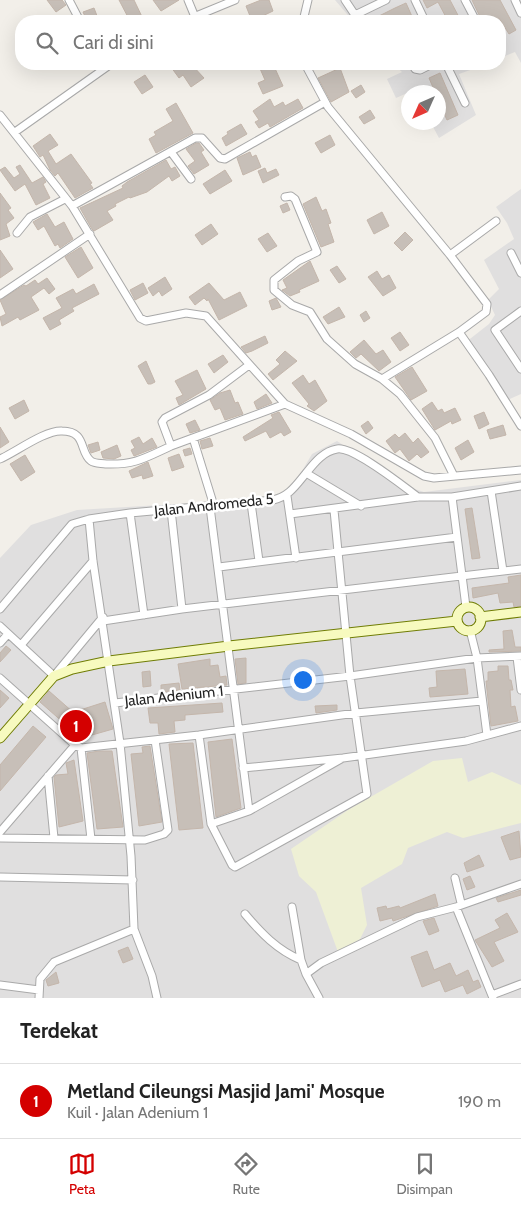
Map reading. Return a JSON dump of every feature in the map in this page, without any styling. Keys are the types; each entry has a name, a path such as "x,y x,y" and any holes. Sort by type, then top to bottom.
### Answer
{"street":[{"path":"68,0 77,15"},
{"path":"188,0 194,15"},
{"path":"200,15 235,0"},
{"path":"304,15 308,0"},
{"path":"345,0 355,14 386,0"},
{"path":"415,0 422,15"},
{"path":"465,0 473,15"},
{"path":"515,0 521,13"},
{"path":"14,132 102,70"},
{"path":"308,70 325,102 450,255 488,308 481,316 459,332 382,379"},
{"path":"449,70 465,104"},
{"path":"72,206 195,138 202,138 220,158 225,159 325,102"},
{"path":"0,116 72,206 140,318 146,321 186,313 206,316 285,404 350,434 424,476 454,476 521,470"},
{"path":"172,152 191,179"},
{"path":"285,197 291,196 295,199 317,252 298,261 274,280 274,290 292,305 310,312 327,340 355,364 382,379 400,394 436,438 454,476"},
{"path":"17,233 30,216 65,199"},
{"path":"450,255 496,221"},
{"path":"0,295 90,234"},
{"path":"511,253 521,273"},
{"path":"521,311 495,330 521,369"},
{"path":"459,332 521,426"},
{"path":"171,446 162,427 162,422 165,418 209,395 249,365"},
{"path":"0,460 37,439 60,430 78,436 89,459 96,463 128,464 285,404"},
{"path":"192,438 212,507 249,811"},
{"name":"Jalan Andromeda 5","path":"0,609 72,524 89,518 251,503 287,496 306,473 328,452 346,449 383,472 418,498"},
{"path":"306,473 361,506"},
{"path":"290,514 418,498 452,497 521,486"},
{"path":"491,491 503,571"},
{"path":"287,496 296,558"},
{"path":"452,497 466,607"},
{"path":"251,503 259,561"},
{"path":"171,510 182,609"},
{"path":"199,735 211,824 235,868 366,795 345,635 334,510"},
{"path":"130,514 144,615"},
{"path":"89,518 93,560 120,743 130,840 134,929 152,976 157,998"},
{"path":"218,566 457,538"},
{"path":"21,645 93,560"},
{"path":"0,738 103,619 521,569"},
{"path":"466,607 475,609 480,617 478,626 470,630 462,628 457,621 458,612 466,607"},
{"path":"480,617 521,612"},
{"path":"54,676 72,669 108,661 457,621"},
{"path":"0,626 54,676"},
{"path":"470,630 477,658 487,736"},
{"path":"0,643 8,634"},
{"path":"519,656 521,690"},
{"name":"Jalan Adenium 1","path":"115,703 350,676 477,658 519,656"},
{"path":"0,678 78,746 91,839"},
{"path":"0,832 48,776 78,746 155,740 356,713 482,701"},
{"path":"243,768 343,758 466,741 521,726"},
{"path":"0,838 145,840 164,834 168,830 155,740"},
{"path":"211,824 249,811 343,758"},
{"path":"48,776 54,838"},
{"path":"0,877 133,883"},
{"path":"455,878 459,905 493,997 521,984"},
{"path":"306,974 321,963 389,928 417,917 521,884"},
{"path":"292,908 301,960 319,998"},
{"path":"245,914 285,953 301,960"},
{"path":"0,985 39,994 40,979 54,962 134,929"}],"shaded area":[{"path":"335,0 521,0 521,63 515,52 506,56 506,15 348,15"},
{"path":"400,70 470,70 459,74 476,115 439,138 435,130 446,130 446,85 401,85 401,96 396,98 387,79 402,72"},
{"path":"521,189 521,394 505,401 466,342 489,324 495,315 488,300 499,289 484,260 514,239 507,223 496,207"},
{"path":"337,441 405,486 424,492 521,480 521,998 0,998 0,558 31,525 77,510 278,498 299,476 312,454"}],"green space":[{"path":"462,758 468,782 492,772 521,785 521,823 463,838 447,832 408,848 402,864 361,888 367,925 360,939 338,952 316,892 299,876 291,849 348,810 433,761"}],"building":[{"path":"47,0 62,0 66,5 56,12"},
{"path":"119,0 134,0 141,15 127,15"},
{"path":"153,0 179,0 161,11"},
{"path":"261,0 269,0 273,11 265,15 250,15 246,6"},
{"path":"423,0 450,0 458,15 445,15 438,2 427,8"},
{"path":"472,0 500,0 516,30 509,34 506,29 506,15 479,15"},
{"path":"406,3 411,15 381,15"},
{"path":"94,8 97,15 84,15 83,12"},
{"path":"173,70 197,70 204,78 191,87 183,75 179,78"},
{"path":"261,70 276,70 283,86 263,94 258,83 265,80"},
{"path":"336,70 341,70 349,92 331,102 318,78"},
{"path":"440,73 445,85 432,85 429,78"},
{"path":"145,75 153,87 142,94 134,82"},
{"path":"361,85 365,92 356,98 351,91"},
{"path":"446,87 458,115 447,120 446,118"},
{"path":"270,99 274,107 283,102 285,106 298,99 303,108 270,127 268,123 259,128 255,122 259,120 253,111"},
{"path":"176,103 193,133 156,153 149,139 156,135 154,132 173,121 166,109"},
{"path":"370,110 375,118 364,124 359,117"},
{"path":"241,124 247,134 226,146 222,138 228,134 227,132"},
{"path":"50,134 58,145 48,151 56,164 71,154 92,183 90,184 93,188 75,198 58,173 55,176 50,170 43,155 40,157 33,146"},
{"path":"330,135 335,145 321,153 315,143"},
{"path":"199,143 204,150 201,152 209,165 194,174 188,166 195,161 186,149"},
{"path":"250,152 252,157 256,155 261,167 243,175 237,158"},
{"path":"166,160 171,169 175,167 180,176 172,181 169,176 147,192 129,197 115,204 116,206 107,211 113,220 94,231 92,229 80,208 123,188 122,186 127,182"},
{"path":"20,165 32,183 43,177 46,182 43,184 50,198 36,205 25,184 15,191 0,170 5,167 14,178 20,174 16,167"},
{"path":"265,168 267,173 276,169 279,175 263,183 258,171"},
{"path":"225,170 232,181 210,194 203,184"},
{"path":"0,193 11,208 8,210 14,218 6,224 10,236 0,240"},
{"path":"316,197 322,211 326,209 331,223 328,224 334,242 321,247 303,204"},
{"path":"287,203 290,210 283,213 280,206"},
{"path":"382,212 389,226 374,234 367,220"},
{"path":"47,214 55,227 64,222 73,239 60,248 58,244 55,246 44,226 38,230 33,222"},
{"path":"211,224 218,234 202,245 195,235"},
{"path":"405,232 413,240 402,251 394,243"},
{"path":"268,233 277,246 267,252 258,239"},
{"path":"81,247 93,268 78,278 65,257"},
{"path":"0,250 13,269 0,278"},
{"path":"310,261 319,281 290,296 282,290 287,288 283,280"},
{"path":"337,266 346,279 339,283 330,270"},
{"path":"377,271 382,279 389,275 396,288 383,296 368,277"},
{"path":"165,277 172,289 162,296 159,291 153,296 148,288"},
{"path":"47,278 55,289 49,294 44,288 31,297 39,310 20,320 18,317 2,326 0,317 6,314 0,300 24,285 26,286 35,280 38,284"},
{"path":"143,283 148,293 135,300 130,290"},
{"path":"209,283 224,300 240,292 247,306 219,320 208,299 207,301 204,298 195,305 189,297"},
{"path":"94,284 99,294 72,308 74,311 59,320 61,324 50,330 43,318 62,308 56,298 73,289 76,294"},
{"path":"276,298 281,307 272,310 269,301"},
{"path":"339,307 345,317 328,324 323,317"},
{"path":"366,311 370,318 364,322 360,315"},
{"path":"400,332 409,345 400,351 391,338"},
{"path":"265,336 268,343 252,351 246,353 241,347"},
{"path":"364,340 376,354 383,350 391,362 379,371 361,354 356,358 350,352"},
{"path":"285,351 297,361 273,380 268,374 280,364 276,360"},
{"path":"223,355 228,362 214,373 208,364"},
{"path":"146,361 155,382 151,384 148,384 138,366"},
{"path":"412,367 427,391 411,400 395,377"},
{"path":"197,370 206,389 179,405 176,398 183,395 175,381"},
{"path":"303,375 309,384 315,380 327,401 314,411 307,406 309,404 292,383"},
{"path":"230,390 235,403 238,402 243,414 225,420 220,408 215,410 210,400 220,393"},
{"path":"266,394 272,403 257,409 254,402"},
{"path":"24,400 29,411 15,419 9,408"},
{"path":"432,402 438,411 442,409 444,413 455,408 461,420 452,424 451,421 435,430 422,409"},
{"path":"279,412 291,432 284,436 281,432 270,438 266,431 245,441 243,437 273,418 271,415"},
{"path":"484,412 489,424 479,429 474,416"},
{"path":"195,420 200,430 190,433 186,424"},
{"path":"368,421 373,428 366,434 361,426"},
{"path":"503,425 506,435 490,439 487,430"},
{"path":"0,427 9,442 0,448"},
{"path":"405,433 413,443 418,438 429,452 421,458 417,454 409,461 400,449 395,453 386,441 395,434 399,438"},
{"path":"139,437 143,444 152,438 157,447 134,456 131,450 135,448 131,441"},
{"path":"210,438 213,446 202,449 200,441"},
{"path":"468,440 474,452 461,460 455,448"},
{"path":"98,442 100,450 91,453 88,445"},
{"path":"117,445 121,456 114,459 103,458 101,452"},
{"path":"190,448 192,454 185,456 183,450"},
{"path":"179,454 184,467 172,471 168,458"},
{"path":"25,455 35,472 21,481 10,464"},
{"path":"148,462 153,476 143,479 142,475 132,478 129,471"},
{"path":"472,508 480,558 472,559 465,509"},
{"path":"521,575 521,606 514,607 513,602 500,603 498,593 473,598 472,588 509,583 508,577"},
{"path":"512,630 515,647 521,647 521,651 489,652 489,650 504,649 503,631"},
{"path":"6,646 11,650 0,662 0,653"},
{"path":"246,658 246,683 238,684 235,659"},
{"path":"210,659 210,666 218,665 220,677 226,676 227,685 182,689 178,664"},
{"path":"498,666 508,666 509,680 511,680 513,690 510,690 511,707 515,706 518,721 491,726 486,681 488,681 488,672 498,671"},
{"path":"465,669 468,694 430,697 429,688 437,687 436,671"},
{"path":"150,671 151,686 143,687 142,672"},
{"path":"179,683 180,690 161,692 161,685"},
{"path":"0,690 9,698 0,708"},
{"path":"49,691 74,713 65,724 40,702"},
{"path":"105,702 113,729 85,737 77,711"},
{"path":"222,703 223,712 185,715 185,720 174,721 175,732 159,734 158,723 150,723 148,708"},
{"path":"337,705 337,710 316,713 315,706"},
{"path":"33,726 46,737 0,791 0,765"},
{"path":"232,739 241,808 216,817 208,742"},
{"path":"193,743 203,828 179,830 169,744"},
{"path":"150,746 162,822 139,826 131,754 143,753 142,747"},
{"path":"112,751 123,827 97,829 87,753"},
{"path":"74,760 83,821 59,827 54,777 56,775 68,774 66,763"},
{"path":"519,831 521,857 510,860 501,837"},
{"path":"479,855 484,866 467,872 464,863"},
{"path":"470,876 475,887 467,890 463,879"},
{"path":"521,890 521,895 498,902 496,898"},
{"path":"435,894 438,906 393,921 392,918 380,921 377,908 386,906 387,909 399,906 400,908"},
{"path":"507,913 518,932 494,942 504,961 492,967 475,940 500,928 495,920"},
{"path":"434,918 439,931 429,935 423,921"},
{"path":"128,947 133,959 123,963 118,951"},
{"path":"427,951 434,970 450,963 456,976 468,970 473,982 478,980 481,987 467,994 463,985 445,992 440,980 422,987 411,957"},
{"path":"56,972 59,983 48,986 46,980"}],"place":[{"name":"Metland Cileungsi Masjid Jami' Mosque","path":"76,726"}]}
